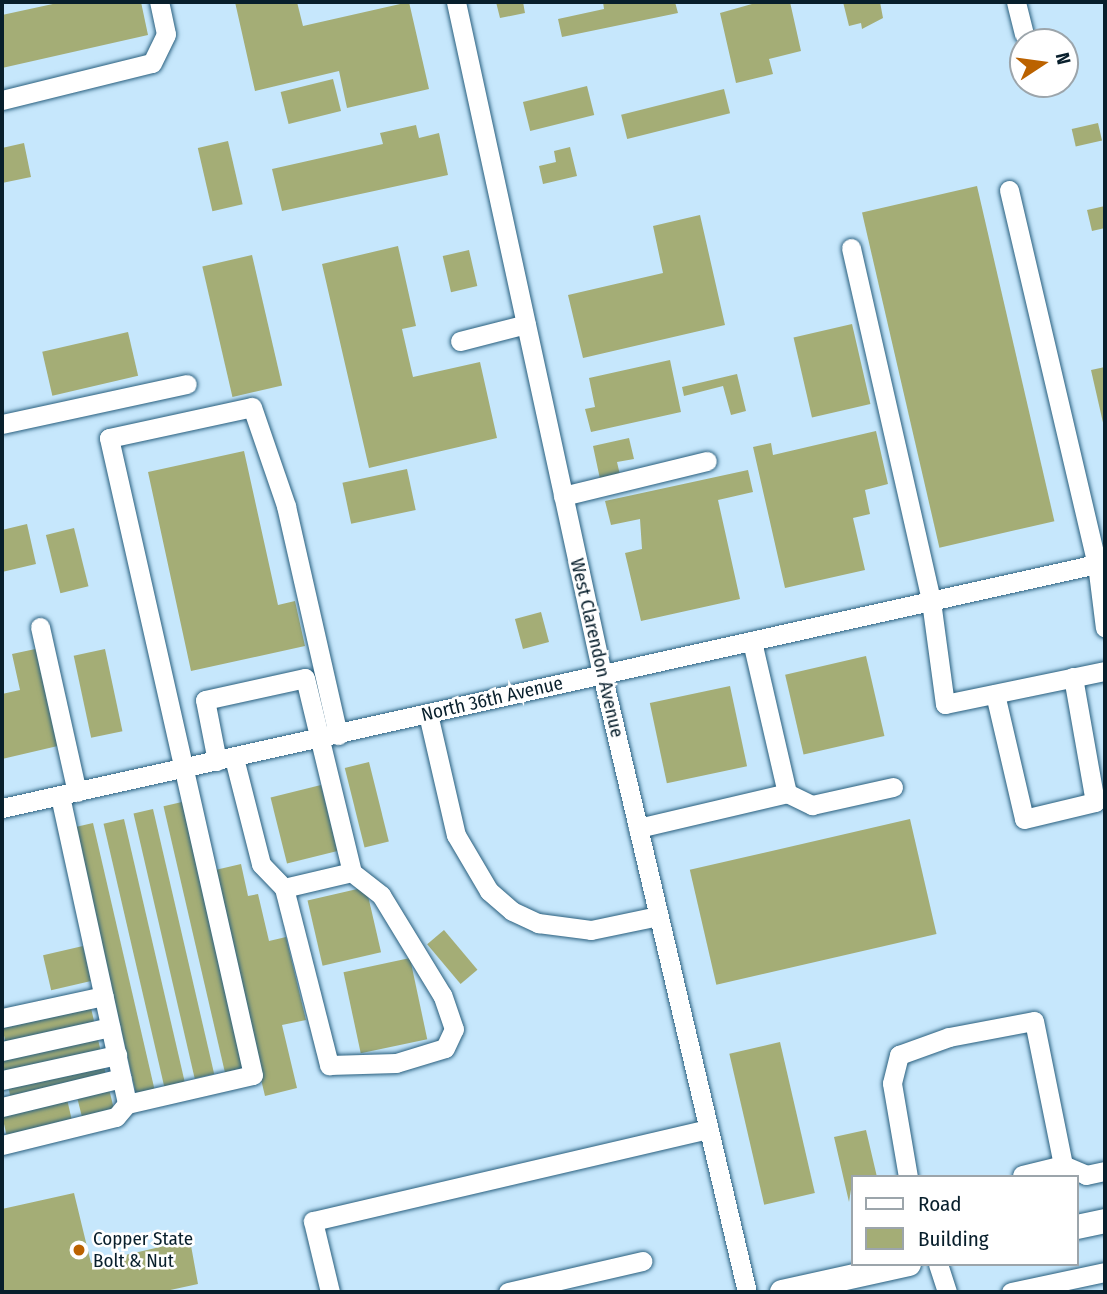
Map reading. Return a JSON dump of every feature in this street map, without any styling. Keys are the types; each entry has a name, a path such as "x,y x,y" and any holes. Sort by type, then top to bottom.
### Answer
{"main road":[{"path":"1079,1227 1105,1221"},
{"path":"782,1292 900,1266"}],"street":[{"path":"2,100 152,64 166,34 159,2"},
{"name":"West Clarendon Avenue","path":"456,2 602,674 747,1292"},
{"path":"1016,2 1022,28"},
{"path":"1009,190 1101,563 1105,628"},
{"path":"851,248 931,601 945,704 1105,671"},
{"path":"460,341 526,324"},
{"path":"2,424 187,383"},
{"path":"2,1145 116,1117 127,1104 253,1075 109,438 252,407 286,506 328,737 352,872 381,895 442,995 454,1029 445,1048 396,1063 329,1065 284,888 261,864 205,699 305,678 328,737"},
{"path":"563,496 707,461"},
{"name":"North 36th Avenue","path":"2,808 1101,563"},
{"path":"40,627 104,996 127,1104"},
{"path":"752,641 787,793"},
{"path":"995,694 1024,819 1095,802 1073,677"},
{"path":"428,714 456,835 488,891 512,911 538,923 591,930 658,916"},
{"path":"638,828 787,793 812,805 893,787"},
{"path":"284,888 352,872"},
{"path":"2,1018 104,996"},
{"path":"908,1175 892,1083 899,1055 949,1037 1034,1021 1063,1165"},
{"path":"2,1051 110,1027"},
{"path":"117,1055 2,1081 4,1107 122,1078"},
{"path":"330,1292 313,1221 708,1129"},
{"path":"1023,1175 1063,1165 1086,1175 1105,1171"},
{"path":"508,1292 642,1261"},
{"path":"939,1266 947,1292"},
{"path":"1012,1292 1105,1272"}],"building":[{"path":"62,2 141,2 148,35 2,68 2,15"},
{"path":"235,2 297,2 303,26 409,2 429,89 347,108 339,71 255,91"},
{"path":"496,2 523,2 525,13 500,18"},
{"path":"603,2 675,2 678,13 562,37 558,19 604,9"},
{"path":"759,2 790,2 801,51 769,59 773,74 736,83 720,13"},
{"path":"843,2 880,2 883,18 862,29 861,23 849,26"},
{"path":"333,79 341,111 289,124 281,92"},
{"path":"587,86 594,115 530,131 523,102"},
{"path":"724,89 730,113 627,139 621,115"},
{"path":"1098,123 1102,141 1076,147 1072,129"},
{"path":"416,125 419,138 439,133 448,175 282,211 272,169 383,144 380,133"},
{"path":"228,141 243,204 212,211 198,148"},
{"path":"24,143 31,177 2,183 2,148"},
{"path":"570,147 577,176 543,184 539,166 556,162 554,151"},
{"path":"977,186 1054,521 939,548 862,213"},
{"path":"1105,206 1105,228 1092,231 1087,210"},
{"path":"700,215 725,325 583,358 568,295 663,273 653,226"},
{"path":"398,246 416,326 402,329 413,377 480,362 497,438 369,468 322,264"},
{"path":"469,250 477,286 451,292 443,256"},
{"path":"252,255 282,386 232,397 202,266"},
{"path":"852,324 870,404 812,417 794,337"},
{"path":"128,332 138,376 52,396 42,352"},
{"path":"670,360 681,412 591,432 585,409 595,407 589,378"},
{"path":"1105,367 1105,427 1104,427 1091,370"},
{"path":"737,374 746,411 731,415 723,386 684,396 682,387"},
{"path":"876,431 888,484 865,490 870,514 853,518 865,570 785,588 753,447 771,443 773,455"},
{"path":"629,438 634,459 617,462 620,475 600,479 593,446"},
{"path":"244,451 278,605 295,601 305,646 191,671 148,472"},
{"path":"407,469 416,510 351,524 342,483"},
{"path":"748,470 753,492 718,500 740,599 641,621 625,553 642,549 640,519 611,525 605,501"},
{"path":"27,524 36,564 2,572 2,530"},
{"path":"74,528 89,586 60,593 46,535"},
{"path":"541,612 549,642 523,649 515,619"},
{"path":"40,648 62,745 2,759 2,694 20,690 12,654"},
{"path":"105,649 122,731 91,738 74,656"},
{"path":"866,656 884,736 804,755 785,675"},
{"path":"730,686 747,766 667,783 650,703"},
{"path":"369,762 389,842 365,848 345,768"},
{"path":"321,785 337,851 287,864 271,798"},
{"path":"182,802 243,1068 225,1072 163,806"},
{"path":"153,809 214,1074 195,1079 134,813"},
{"path":"124,819 185,1082 164,1087 104,824"},
{"path":"910,819 937,934 716,985 690,870"},
{"path":"93,823 154,1089 136,1093 74,827"},
{"path":"241,864 248,896 258,894 269,941 286,937 306,1020 282,1025 297,1088 265,1096 211,871"},
{"path":"366,887 381,952 323,966 308,900"},
{"path":"444,930 477,970 461,984 427,944"},
{"path":"83,946 91,981 51,990 43,955"},
{"path":"410,958 427,1039 361,1053 343,972"},
{"path":"91,1008 95,1025 6,1045 2,1028"},
{"path":"97,1035 101,1052 5,1074 2,1057"},
{"path":"780,1042 815,1193 764,1205 729,1054"},
{"path":"103,1062 107,1079 11,1101 8,1084"},
{"path":"109,1089 114,1109 82,1117 77,1097"},
{"path":"67,1099 72,1120 7,1136 2,1114"},
{"path":"866,1130 877,1175 852,1175 849,1202 834,1137"},
{"path":"74,1193 91,1263 190,1240 198,1284 161,1292 2,1292 2,1209"}],"place":[{"name":"Copper State Bolt & Nut","path":"79,1250"}]}
